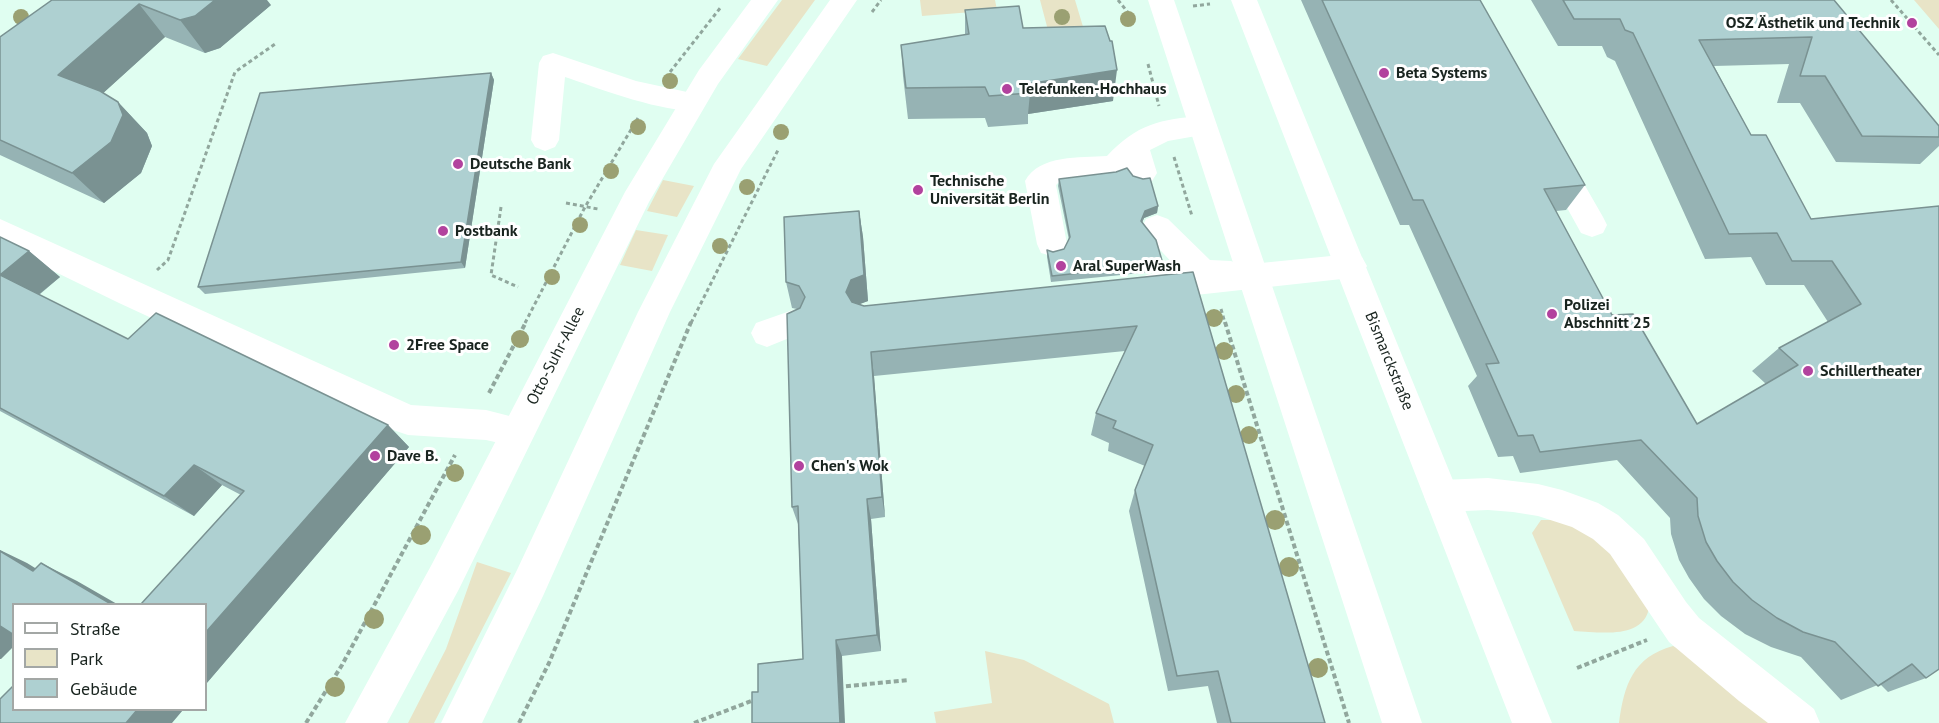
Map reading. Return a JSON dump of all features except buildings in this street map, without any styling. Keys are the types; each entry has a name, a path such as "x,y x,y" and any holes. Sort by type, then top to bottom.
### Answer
{"main road":[{"path":"461,723 530,583 654,312 729,164 844,0"},
{"name":"Bismarckstraße","path":"1244,0 1532,723"},
{"name":"Otto-Suhr-Allee","path":"365,723 442,582 632,204 691,102 762,1"},
{"path":"1177,3 1203,126 1402,723"},
{"path":"545,140 553,63 633,90 691,102"},
{"path":"1055,240 1040,181 1053,176 1086,174 1127,165 1149,135 1166,129 1203,126"},
{"path":"1539,131 1592,225"},
{"path":"1157,228 1198,269 1209,273 1253,276"},
{"path":"0,231 130,294 408,420 472,425 518,432"},
{"path":"1127,289 1351,266"},
{"path":"1442,496 1467,493 1525,497 1559,504 1601,525 1623,542 1681,626 1727,667 1800,723"}],"path":[{"path":"306,723 342,665 472,425 585,207 653,94 727,0"},
{"path":"1891,0 1939,55"},
{"path":"1120,1 1128,2"},
{"path":"1120,1 1129,11 1138,30"},
{"path":"1177,3 1210,4"},
{"path":"130,294 168,260 235,72 275,44"},
{"path":"1147,63 1192,218"},
{"path":"519,723 549,663 692,320 781,144"},
{"path":"501,207 490,275 518,288"},
{"path":"1212,281 1349,723"},
{"path":"1577,668 1681,626"},
{"path":"832,687 909,680"},
{"path":"694,723 756,699"}],"green space":[{"path":"782,0 815,0 767,66 738,59"},
{"path":"920,0 995,0 997,10 922,16"},
{"path":"1040,0 1075,0 1084,30 1049,34"},
{"path":"1914,0 1939,0 1939,29"},
{"path":"663,180 694,186 677,217 647,211"},
{"path":"636,230 668,235 652,271 620,265"},
{"path":"1541,520 1567,520 1609,546 1649,608 1645,618 1638,625 1619,632 1574,631 1532,533"},
{"path":"477,562 511,573 434,723 408,723 446,649"},
{"path":"1673,646 1691,654 1772,723 1619,723 1624,696 1633,674 1648,657"},
{"path":"985,651 1024,660 1109,704 1114,723 936,723 934,712 992,703"}],"place":[{"name":"OSZ Ästhetik und Technik","path":"1912,23"},
{"name":"Beta Systems","path":"1384,73"},
{"name":"Telefunken-Hochhaus","path":"1007,89"},
{"name":"Deutsche Bank","path":"458,164"},
{"name":"Technische Universität Berlin","path":"918,190"},
{"name":"Postbank","path":"443,231"},
{"name":"Aral SuperWash","path":"1061,266"},
{"name":"Polizei Abschnitt 25","path":"1552,314"},
{"name":"2Free Space","path":"394,345"},
{"name":"Schillertheater","path":"1808,371"},
{"name":"Dave B.","path":"375,456"},
{"name":"Chen's Wok","path":"799,466"}]}
